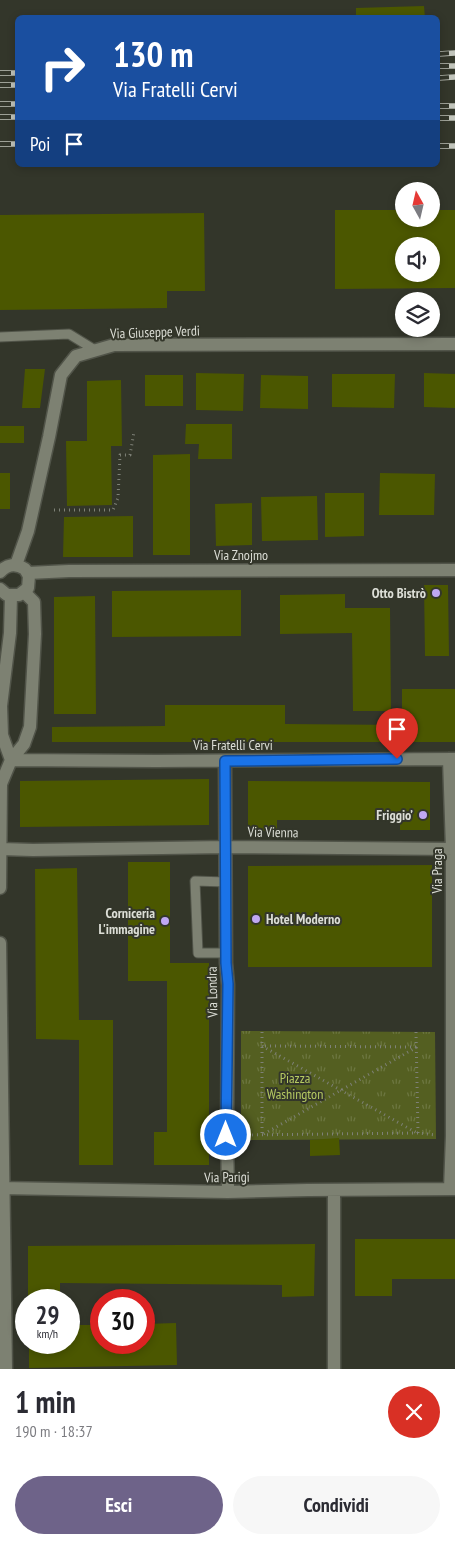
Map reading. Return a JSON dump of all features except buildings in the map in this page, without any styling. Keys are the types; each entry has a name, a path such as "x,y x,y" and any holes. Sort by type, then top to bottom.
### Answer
{"street":[{"name":"Via Giuseppe Verdi","path":"16,565 31,517 61,375 76,356 114,345 455,344"},
{"path":"0,572 5,567 21,566 28,573 29,584 24,592 12,596 4,593 0,588"},
{"name":"Via Znojmo","path":"28,573 69,571 455,570"},
{"path":"0,888 1,784 11,760 24,744 30,727 35,634 34,602 24,592"},
{"path":"11,760 2,735 1,706 10,633 12,596"},
{"name":"Via Fratelli Cervi","path":"11,760 452,759"},
{"name":"Via Praga","path":"452,759 454,849 451,982 453,1189"},
{"name":"Via Londra","path":"225,761 226,953 228,984 226,1135 228,1192"},
{"name":"Via Vienna","path":"1,850 226,847 454,849"},
{"path":"0,944 4,1158 1,1188 6,1369"},
{"name":"Via Parigi","path":"1,1188 228,1192 453,1189"},
{"path":"334,1190 334,1369"}],"lane":[{"path":"0,337 69,334 95,350"},
{"path":"226,882 195,881 198,953 226,953"}],"path":[{"path":"54,510 113,510 118,498 120,454 130,455 134,432"},
{"path":"262,1032 262,1135"},
{"path":"416,1032 418,1133"},
{"path":"262,1046 417,1047"},
{"path":"262,1046 418,1133"},
{"path":"262,1135 417,1047"},
{"path":"241,1135 418,1133 436,1135"}],"green space":[{"name":"Piazza Washington","path":"241,1031 435,1032 436,1139 241,1140"}],"railway":[{"path":"440,54 455,53"},
{"path":"440,66 455,66"},
{"path":"0,73 15,73"},
{"path":"440,78 455,77"},
{"path":"0,85 15,85"},
{"path":"0,104 15,104"},
{"path":"440,106 455,106"},
{"path":"0,117 15,117"},
{"path":"440,118 455,118"},
{"path":"0,144 15,144"},
{"path":"440,146 455,146"}],"place":[{"name":"Otto Bistrò","path":"436,593"},
{"name":"Friggio’","path":"423,815"},
{"name":"Hotel Moderno","path":"256,919"},
{"name":"Corniceria L'immagine","path":"165,921"}],"route":[{"path":"226,1135 228,984 226,963 225,761 397,759"}]}
